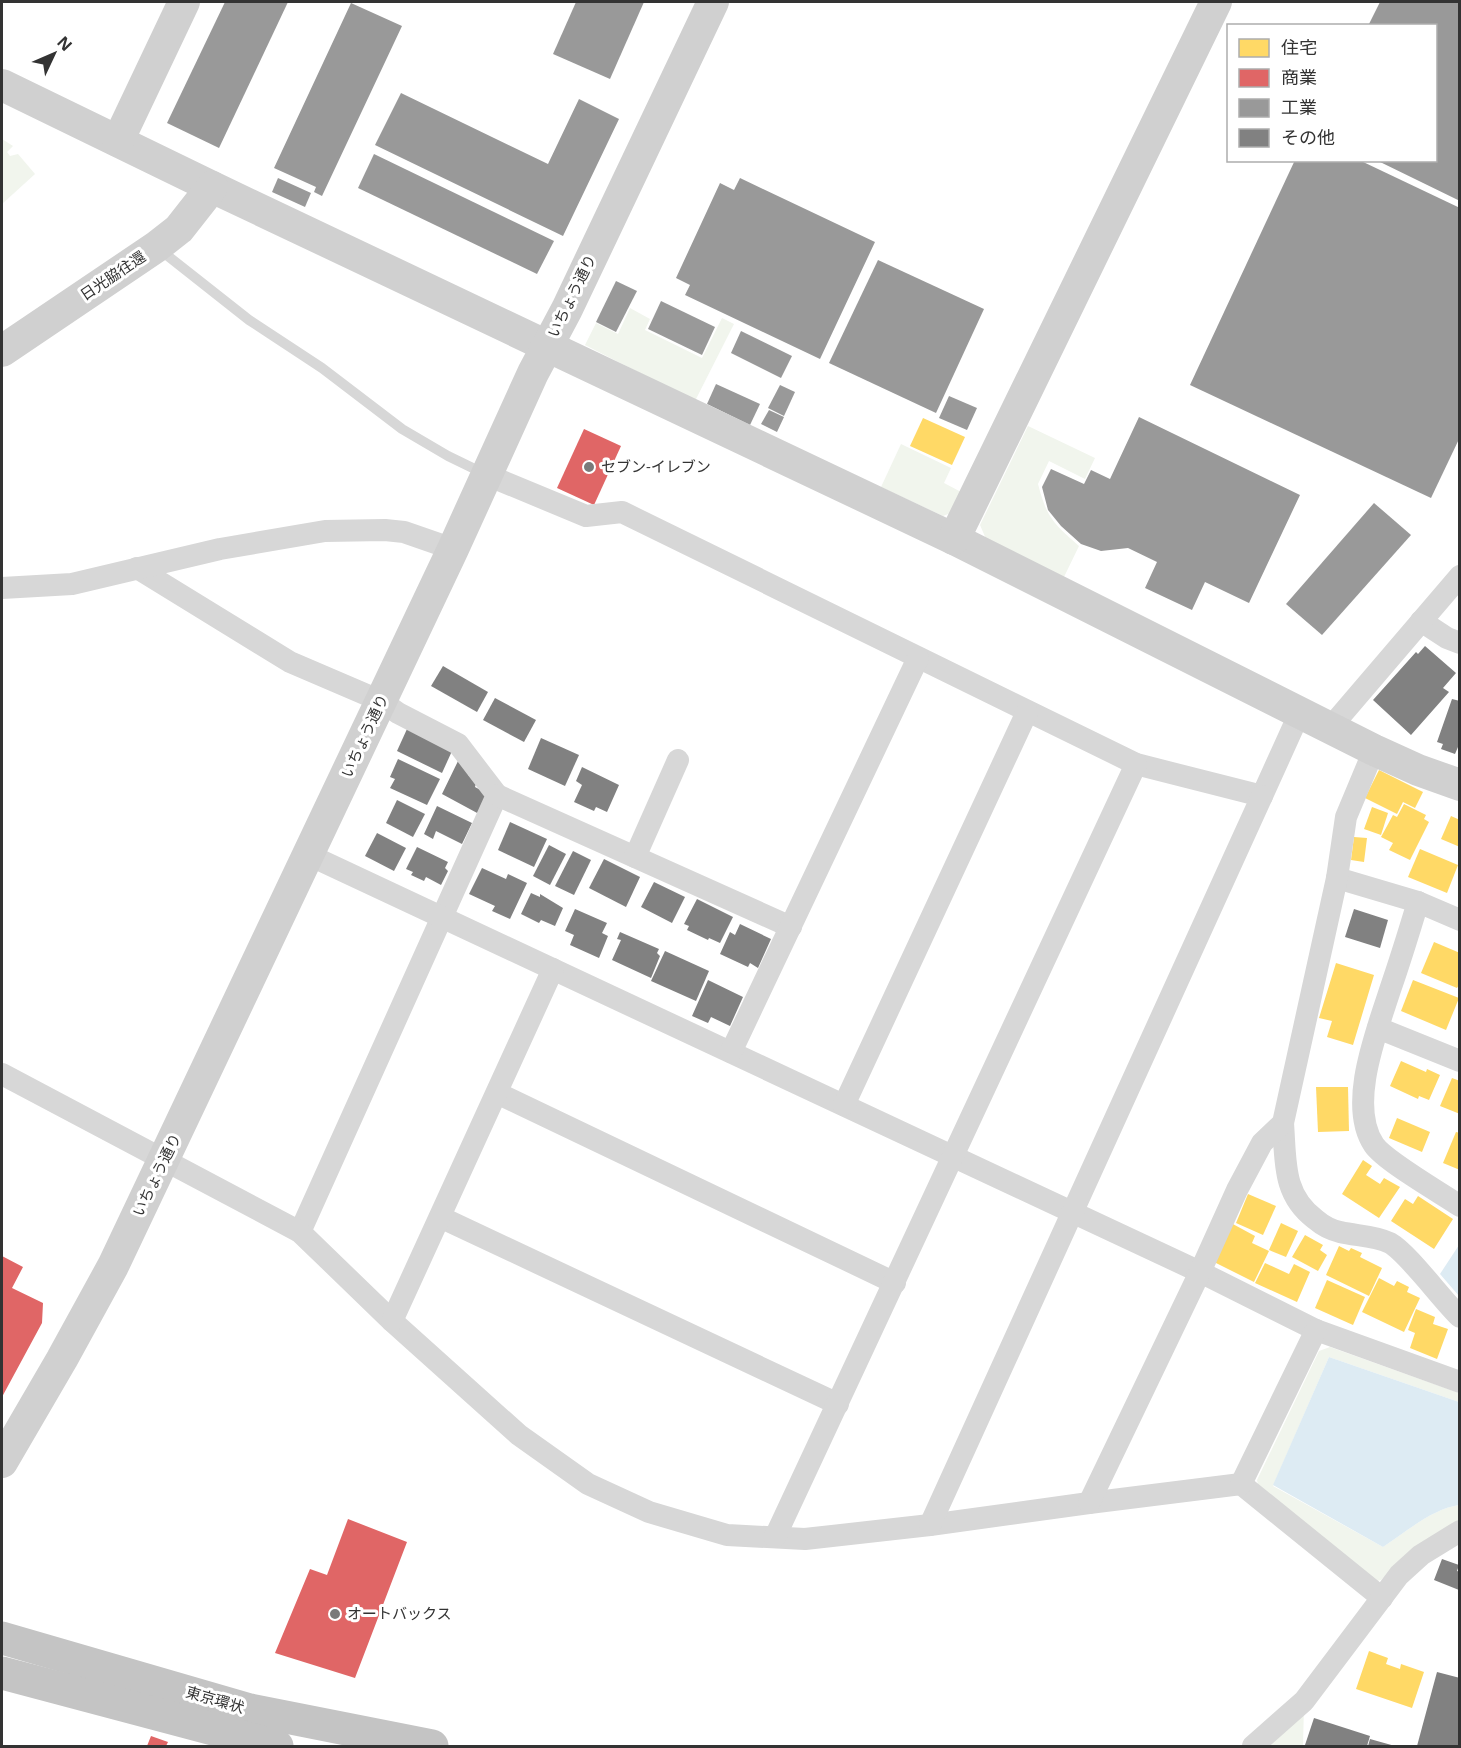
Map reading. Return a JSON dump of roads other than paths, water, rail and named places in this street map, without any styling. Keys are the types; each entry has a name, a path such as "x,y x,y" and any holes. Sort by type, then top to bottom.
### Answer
{"highway":[{"name":"東京環状","path":"2,1638 250,1710 432,1746"},
{"name":"東京環状","path":"2,1673 269,1746"}],"street":[{"path":"118,141 184,2"},
{"name":"いちょう通り","path":"2,1462 74,1339 112,1266 309,855 533,374 713,2"},
{"path":"954,539 1216,2"},
{"path":"2,85 954,539 1374,750 1418,770 1460,784"},
{"name":"日光脇往還","path":"2,351 156,247 178,229 212,187"},
{"path":"487,475 586,516 622,512 1136,764 1262,796"},
{"path":"2,588 72,584 220,549 325,531 404,532 453,549"},
{"path":"137,568 290,662 381,701 398,713 458,744 497,795 791,927"},
{"path":"1330,728 1460,576"},
{"path":"1421,621 1447,638 1460,643"},
{"path":"731,1052 918,658"},
{"path":"844,1105 1028,712"},
{"path":"930,1526 1300,712"},
{"path":"1374,750 1346,817 1337,878 1283,1123 1290,1190 1302,1210 1322,1224 1338,1232 1374,1238 1391,1244 1407,1258 1460,1317"},
{"path":"635,857 678,760"},
{"path":"775,1538 1136,764"},
{"path":"300,1232 497,795"},
{"path":"309,855 1200,1272 1316,1330 1460,1382"},
{"path":"1337,878 1418,902 1460,920"},
{"path":"1418,902 1371,1051 1365,1085 1364,1110 1367,1128 1374,1145 1387,1157 1460,1206"},
{"path":"392,1320 553,969"},
{"path":"1378,1028 1460,1061"},
{"path":"2,1074 300,1232 392,1320 519,1435 588,1484 649,1512 727,1535 805,1539 930,1526 1241,1484 1382,1598"},
{"path":"497,1093 895,1283"},
{"path":"1089,1503 1237,1190 1262,1143 1283,1123"},
{"path":"440,1217 838,1404"},
{"path":"1241,1484 1316,1330"},
{"path":"1253,1746 1304,1701 1399,1575 1421,1555 1460,1531"}],"lane":[{"path":"156,247 249,320 322,368 402,429 448,456 487,475"}],"place":[{"name":"セブン-イレブン","path":"589,467"},
{"name":"オートバックス","path":"335,1614"}]}
